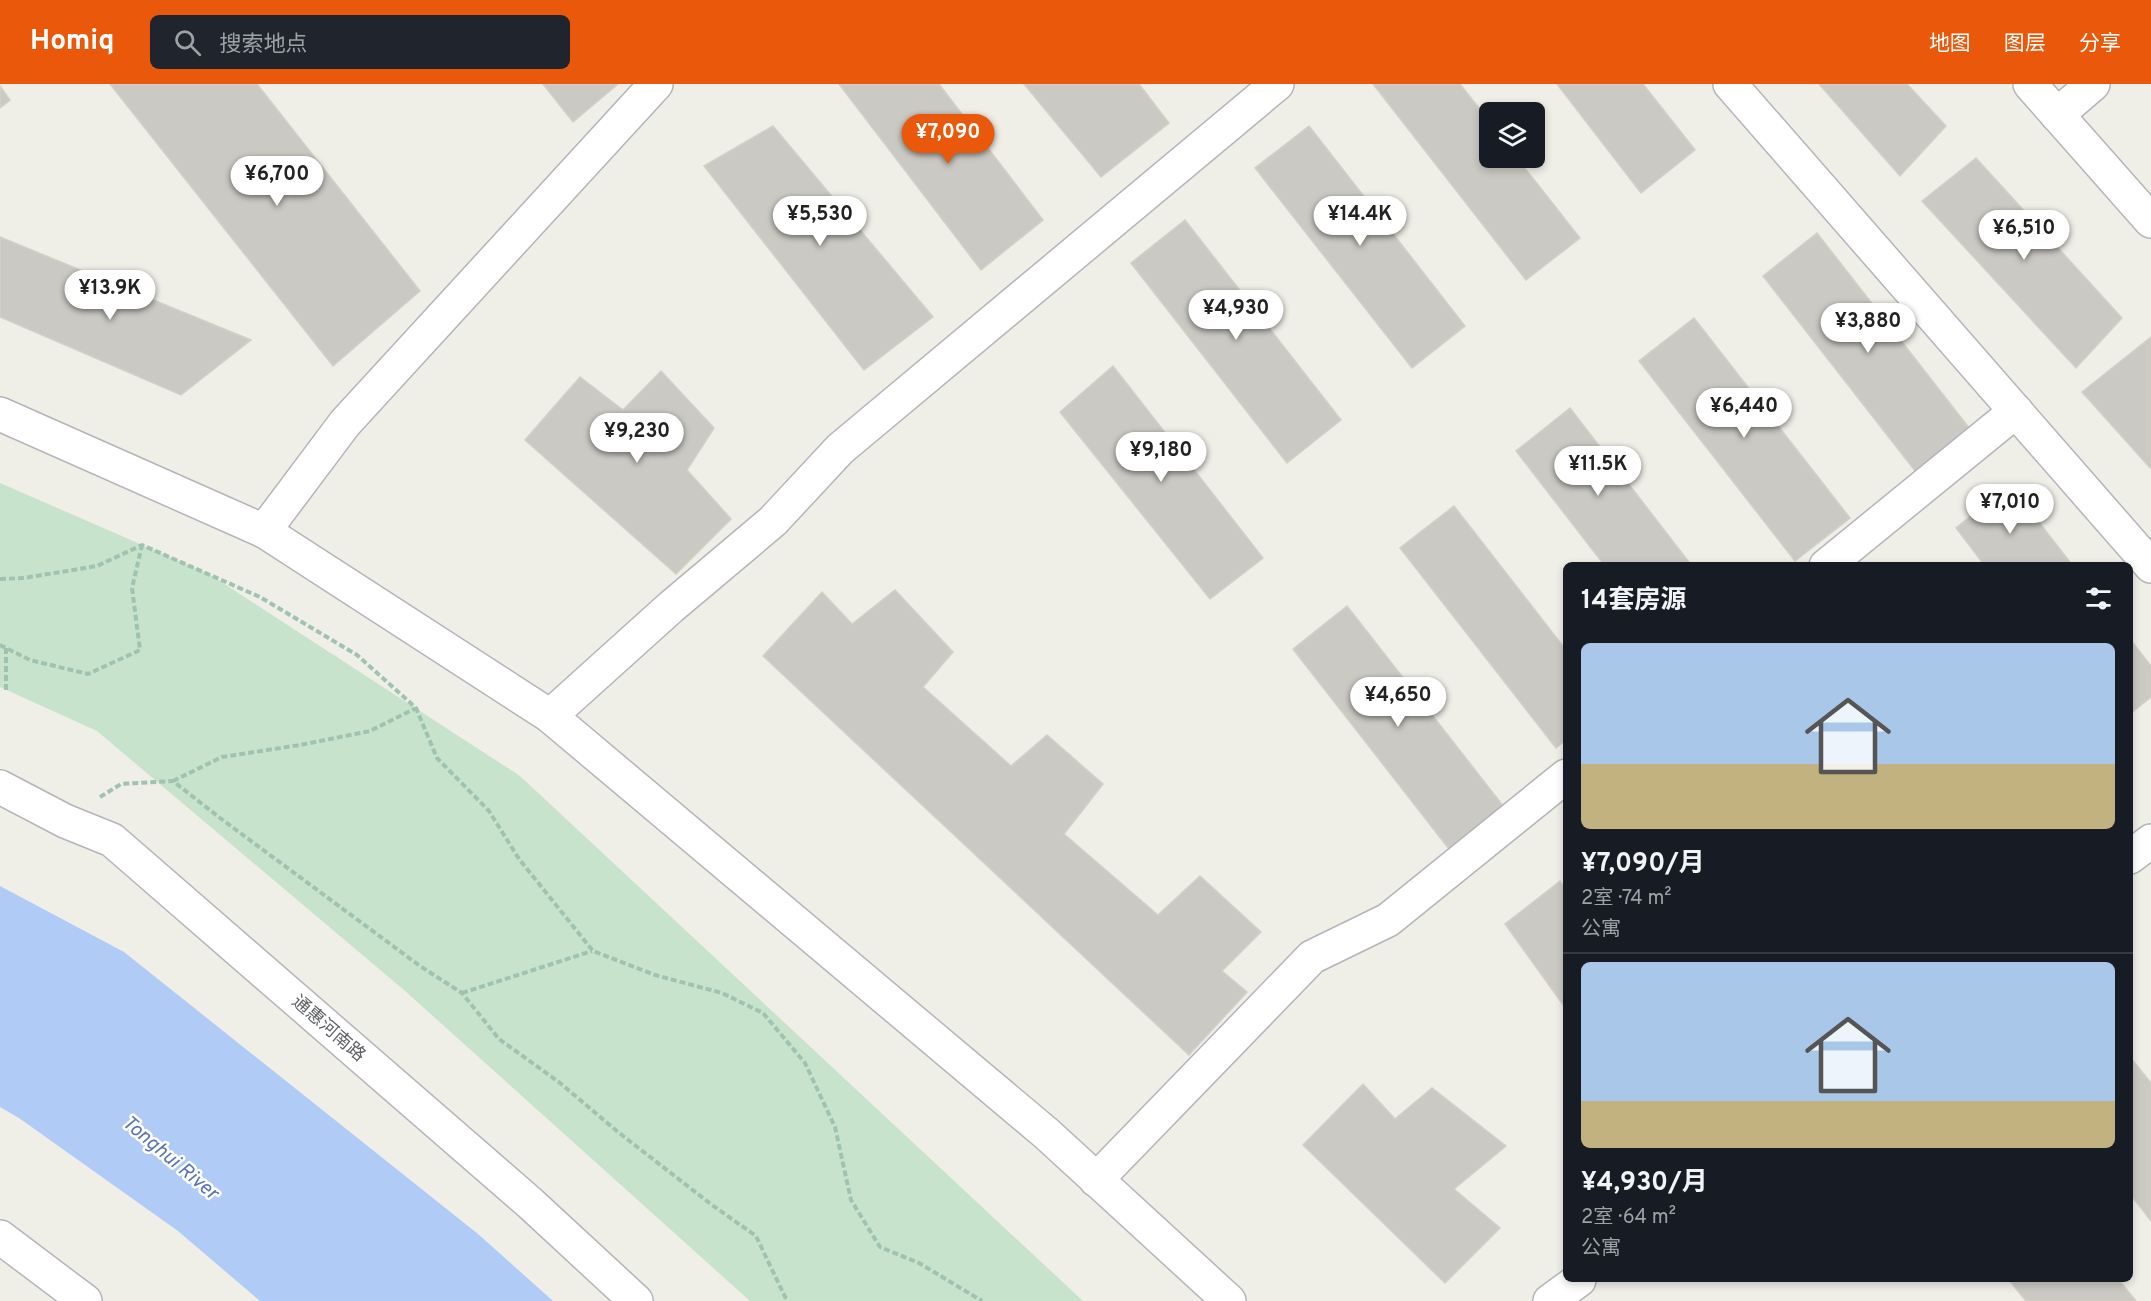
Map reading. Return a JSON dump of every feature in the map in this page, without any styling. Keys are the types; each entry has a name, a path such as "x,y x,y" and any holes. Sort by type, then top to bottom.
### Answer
{"street":[{"path":"264,531 345,423 656,84"},
{"path":"550,716 671,607 773,521 840,449 1277,84"},
{"path":"1730,84 2151,566"},
{"path":"2030,84 2151,221"},
{"path":"2057,115 2093,84"},
{"path":"1831,562 2016,411"},
{"path":"0,414 264,531 550,716 1047,1134 1228,1301"},
{"path":"1096,1180 1312,957 1388,920 1563,778"},
{"name":"通惠河南路","path":"0,787 65,820 112,840 530,1203 636,1301"},
{"path":"2133,855 2151,841"},
{"path":"0,1237 85,1301"},
{"path":"1551,1301 1576,1282"}],"path":[{"path":"0,645 30,660 88,674 140,650 132,588 142,545"},
{"path":"0,579 24,578 97,566 142,545 260,597 357,655 416,708 438,758 489,812 519,859 593,951 655,975 722,993 763,1013 805,1063 835,1127 851,1200 880,1247 919,1263 982,1301"},
{"path":"6,648 6,690"},
{"path":"65,820 121,784 173,781 222,757 370,731 416,708"},
{"path":"173,781 420,966 462,993 499,1039 560,1083 618,1132 756,1236 787,1301"},
{"path":"462,993 593,951"}],"green space":[{"path":"0,483 209,574 520,776 1083,1301 750,1301 404,990 97,731 0,687"}],"water":[{"name":"Tonghui River","path":"0,886 124,952 478,1234 553,1301 260,1301 178,1231 19,1118 0,1107"}],"building":[{"path":"110,84 257,84 420,291 333,366"},
{"path":"543,84 618,84 573,122"},
{"path":"839,84 939,84 1043,220 981,270"},
{"path":"1024,84 1139,84 1169,123 1101,177"},
{"path":"1373,84 1460,84 1479,108 1479,168 1525,168 1580,238 1526,280"},
{"path":"1557,84 1643,84 1695,150 1641,193"},
{"path":"1819,84 1907,84 1946,126 1900,176"},
{"path":"0,86 10,100 0,108"},
{"path":"773,126 933,317 864,370 704,166"},
{"path":"1309,126 1465,326 1412,368 1255,168"},
{"path":"1976,158 2122,318 2076,368 1922,201"},
{"path":"1185,220 1341,420 1287,463 1131,263"},
{"path":"1817,233 1973,433 1919,476 1763,276"},
{"path":"0,237 251,340 181,395 0,317"},
{"path":"1694,318 1850,518 1795,561 1639,361"},
{"path":"2151,337 2151,469 2082,392"},
{"path":"1113,366 1263,558 1210,599 1060,412"},
{"path":"661,371 714,428 687,470 731,519 676,574 525,440 580,377 623,410"},
{"path":"1570,408 1689,562 1602,562 1516,451"},
{"path":"2010,485 2070,562 1982,562 1956,528"},
{"path":"1454,506 1563,646 1563,742 1556,748 1400,548"},
{"path":"895,590 953,652 923,687 1011,766 1047,735 1103,784 1064,834 1158,915 1200,876 1261,932 1222,971 1247,992 1189,1055 763,656 822,592 852,624"},
{"path":"1347,606 1504,807 1449,849 1293,649"},
{"path":"2133,643 2151,666 2151,697 2133,712"},
{"path":"1560,881 1563,886 1563,1005 1505,924"},
{"path":"2133,1061 2151,1083 2151,1221 2133,1198"},
{"path":"1363,1084 1395,1119 1432,1088 1506,1146 1454,1189 1500,1228 1445,1283 1303,1145"},
{"path":"2011,1282 2121,1282 2136,1301 2026,1301"}]}
